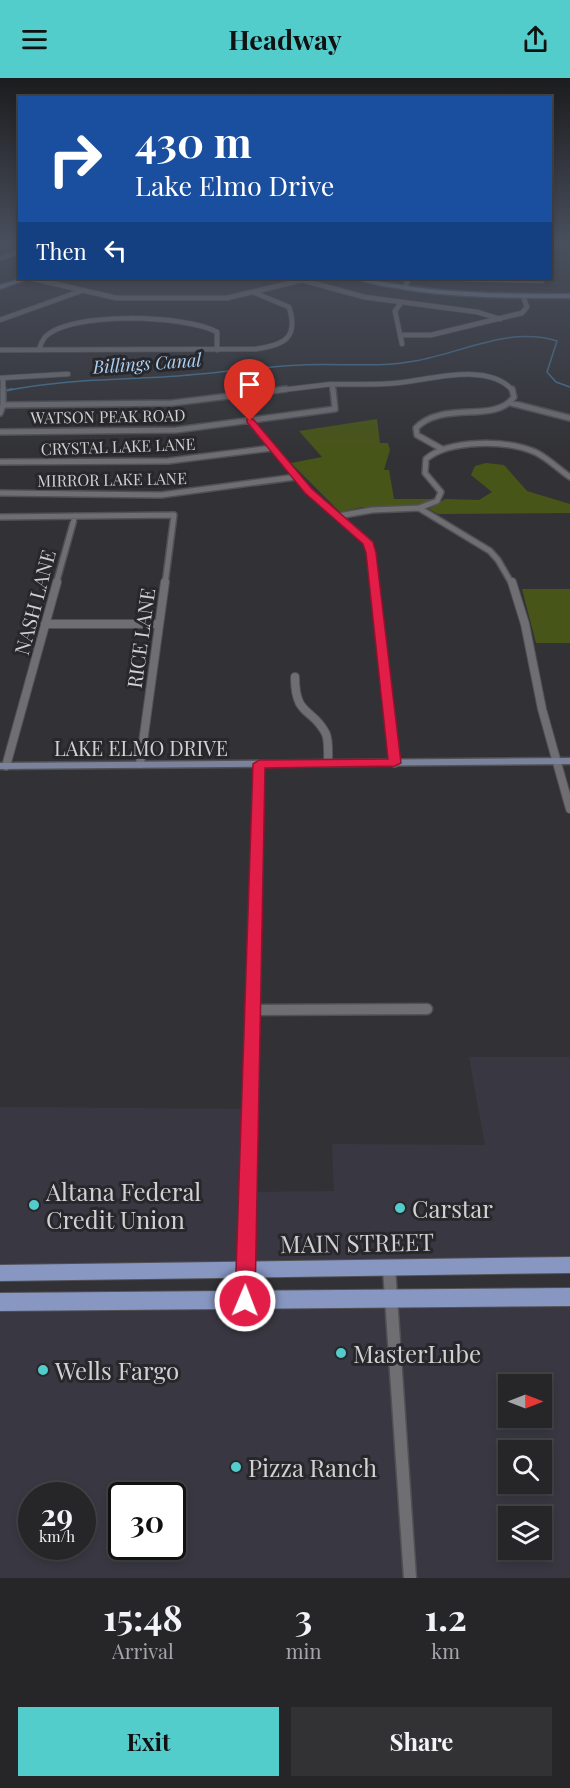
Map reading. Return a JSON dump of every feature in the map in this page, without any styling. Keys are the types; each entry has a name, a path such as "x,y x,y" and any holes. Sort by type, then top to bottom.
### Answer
{"main road":[{"name":"LAKE ELMO DRIVE","path":"3,766 570,761"},
{"name":"MAIN STREET","path":"0,1273 570,1264"},
{"path":"0,1302 570,1297"}],"street":[{"path":"0,320 22,312"},
{"path":"0,351 268,348 289,339 292,333 290,312"},
{"path":"395,312 402,344"},
{"path":"477,312 497,320"},
{"path":"400,335 431,335 497,320 520,312"},
{"path":"39,350 45,336 86,322 180,321 209,325 217,332 217,350"},
{"path":"0,413 3,405 2,378 68,374"},
{"name":"WATSON PEAK ROAD","path":"3,405 172,403 332,384 378,384 448,375 481,376 499,381 514,392 511,403"},
{"name":"WATSON PEAK ROAD","path":"0,432 153,432 335,409 332,384"},
{"path":"442,449 417,435 416,428 419,422 440,413 495,409 511,403 570,418"},
{"path":"250,421 309,491 368,542 395,763"},
{"path":"338,516 372,510 419,508 437,501 441,492 423,470 429,456 442,449 477,443 515,447 543,457 558,471 570,477"},
{"name":"CRYSTAL LAKE LANE","path":"0,462 168,461 272,448"},
{"name":"MIRROR LAKE LANE","path":"0,493 161,495 297,477"},
{"path":"419,508 430,519 467,535 484,546 506,570 528,638 538,692 570,809"},
{"name":"RICE LANE","path":"75,516 174,515 140,764"},
{"path":"0,517 75,516"},
{"name":"NASH LANE","path":"3,766 75,516"},
{"path":"45,624 159,624"},
{"path":"295,677 295,693 299,705 327,736 328,764"},
{"path":"245,1301 259,764"},
{"path":"252,1010 427,1009"},
{"path":"389,1268 410,1578"}],"shaded area":[{"path":"469,1057 570,1057 570,1264 0,1272 0,1107 250,1109 247,1192 334,1191 332,1144 485,1145"},
{"path":"570,1297 570,1578 0,1578 0,1302"}],"green space":[{"path":"377,419 380,443 388,443 390,450 384,470 389,470 394,499 433,499 412,507 362,507 340,512 291,463 322,457 299,431"},
{"path":"486,463 504,465 527,491 570,504 570,513 438,514 429,509 445,499 479,500 492,492 471,475 475,466"},
{"path":"522,589 570,589 570,643 536,643"}],"waterway":[{"name":"Billings Canal","path":"5,391 69,382 178,376 285,366 401,363 433,357 485,342 521,337 539,337 557,341 547,372 556,382 570,387"},
{"name":"Billings Canal","path":"0,392 12,389"}],"place":[{"name":"Altana Federal Credit Union","path":"34,1205"},
{"name":"Carstar","path":"400,1208"},
{"name":"MasterLube","path":"341,1353"},
{"name":"Wells Fargo","path":"43,1370"},
{"name":"Pizza Ranch","path":"236,1467"}],"route":[{"path":"245,1301 259,764 395,763 368,542 309,491 250,421"}]}
